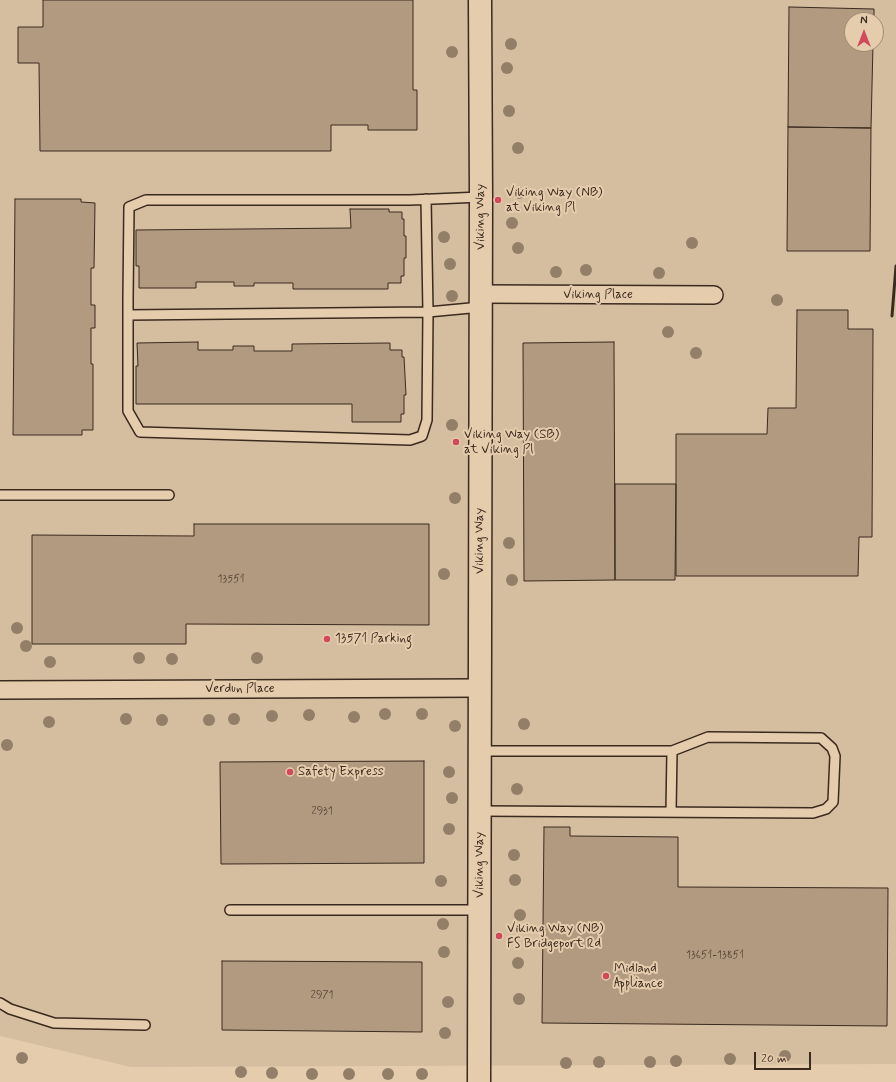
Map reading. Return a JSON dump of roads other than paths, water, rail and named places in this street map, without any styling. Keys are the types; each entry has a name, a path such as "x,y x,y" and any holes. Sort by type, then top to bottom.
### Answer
{"street":[{"name":"Viking Way","path":"479,1082 481,300 480,0"},
{"name":"Viking Place","path":"481,300 714,295"},
{"name":"Verdun Place","path":"0,690 480,688"}],"lane":[{"path":"426,199 428,312 427,420 422,436 410,440 140,432 128,411 129,207 146,200 426,199 481,197"},
{"path":"128,315 428,312 481,300"},
{"path":"0,495 169,495"},
{"path":"480,751 672,751 708,737 821,738 832,748 835,756 833,802 826,809 813,813 480,811"},
{"path":"671,812 672,751"},
{"path":"230,910 480,910"},
{"path":"0,1003 10,1009 54,1023 145,1025"}],"railway":[{"path":"892,316 896,266"}],"place":[{"name":"Viking Way (NB) at Viking Pl","path":"498,200"},
{"name":"Viking Way (SB) at Viking Pl","path":"456,442"},
{"name":"13571 Parking","path":"327,639"},
{"name":"Safety Express","path":"290,772"},
{"name":"Viking Way (NB) FS Bridgeport Rd","path":"499,936"},
{"name":"Midland Appliance","path":"606,976"}]}
